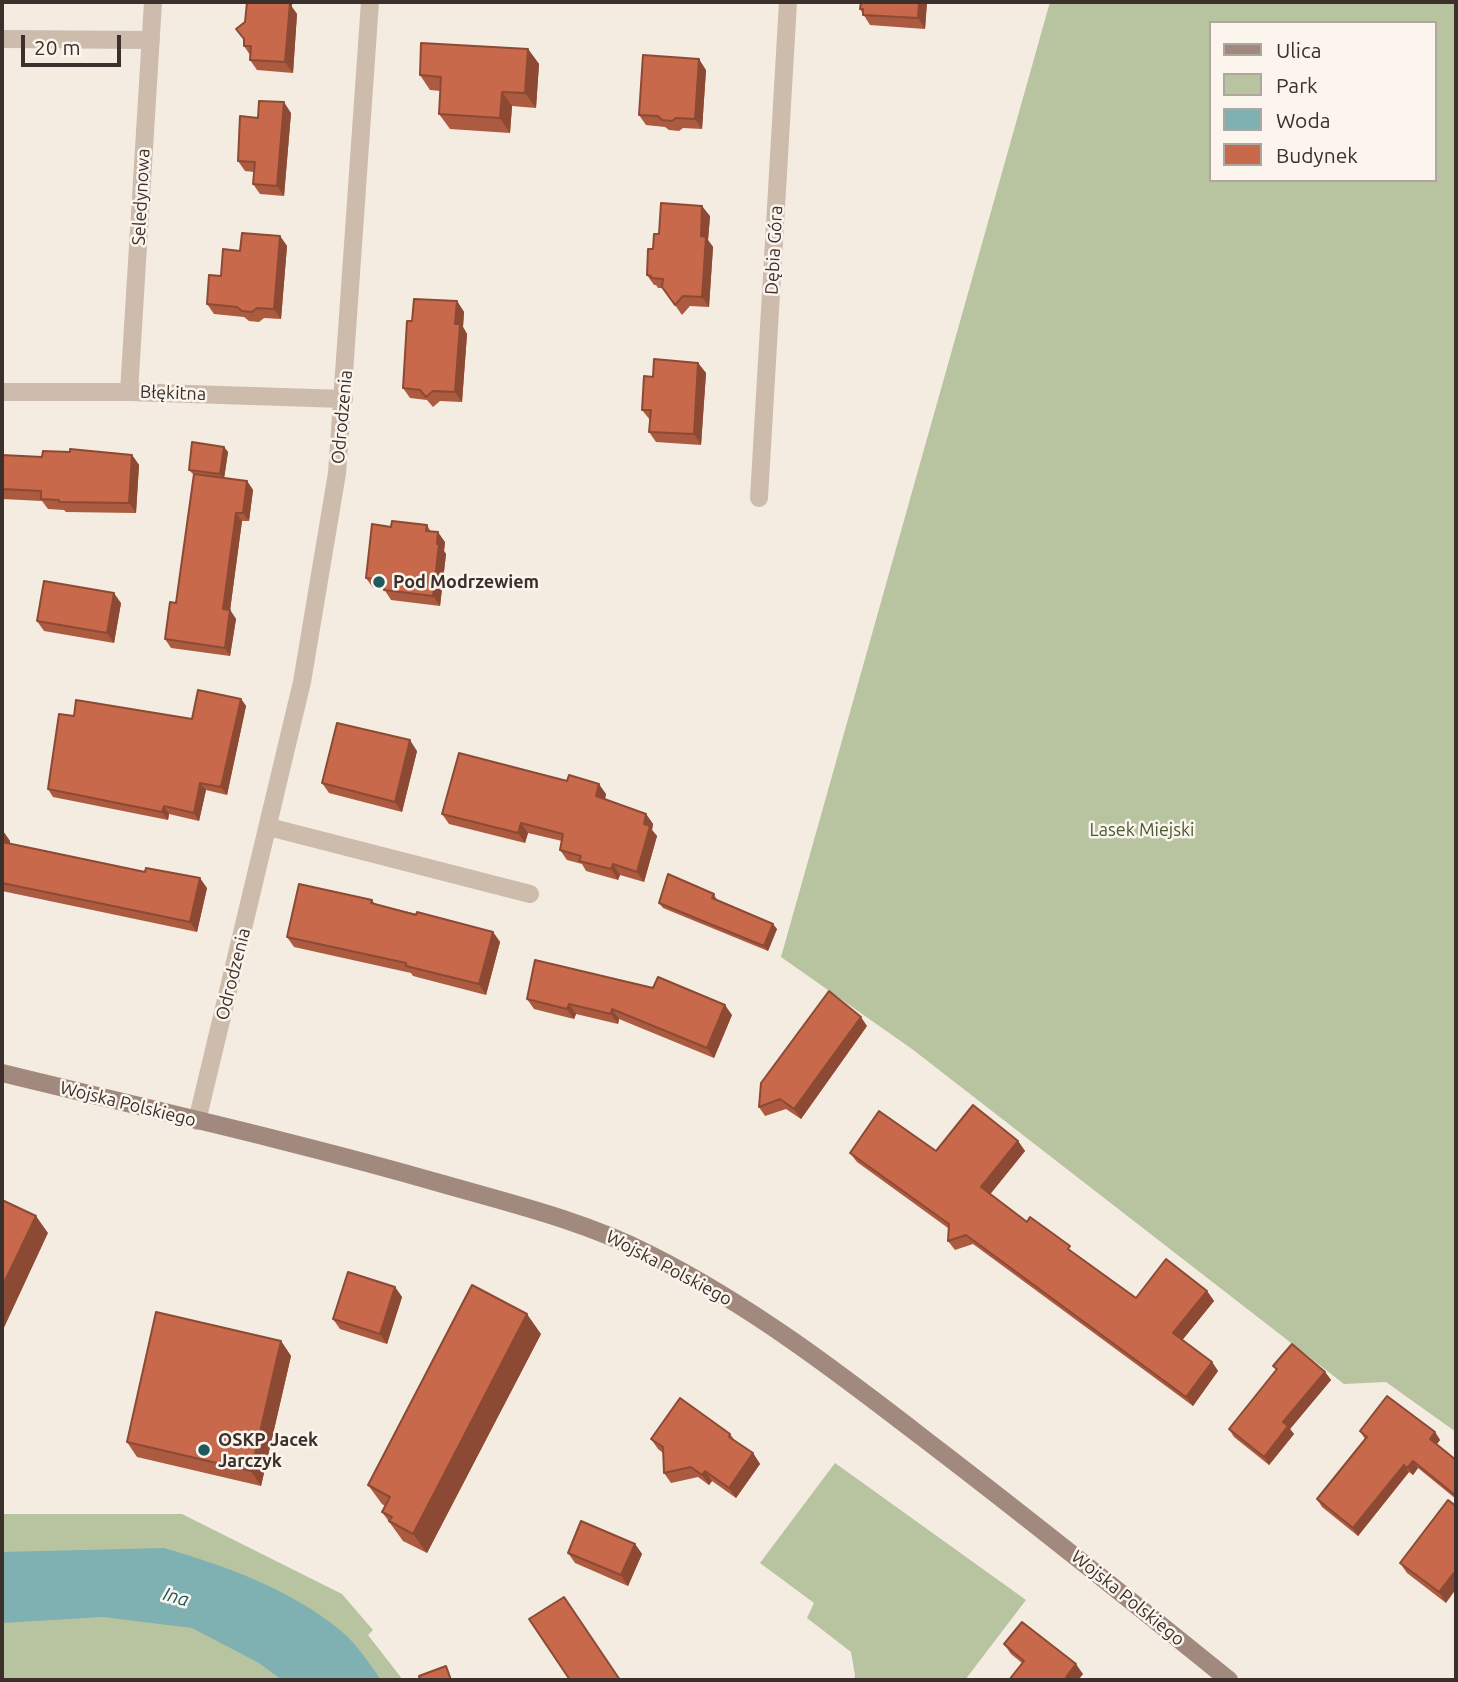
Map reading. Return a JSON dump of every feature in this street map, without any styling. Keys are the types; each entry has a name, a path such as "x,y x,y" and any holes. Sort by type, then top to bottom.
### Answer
{"street":[{"name":"Seledynowa","path":"129,392 153,2"},
{"name":"Odrodzenia","path":"197,1121 302,682 337,473 370,2"},
{"name":"Dębia Góra","path":"759,498 788,2"},
{"path":"2,39 151,40"},
{"name":"Błękitna","path":"2,392 129,392 344,399"},
{"path":"269,827 530,894"},
{"name":"Wojska Polskiego","path":"2,1073 384,1167 595,1230 647,1253 708,1285 766,1322 878,1403 1049,1535 1229,1680"}],"green space":[{"name":"Lasek Miejski","path":"1050,2 1456,2 1456,1432 1386,1382 1344,1384 912,1049 781,957"},
{"path":"835,1463 1026,1600 965,1680 854,1680 851,1652 807,1618 814,1603 760,1563"},
{"path":"2,1514 182,1514 342,1594 373,1630 368,1635 403,1680 2,1680"}],"water":[{"name":"Ina","path":"164,1548 234,1571 300,1602 346,1635 381,1680 282,1680 259,1663 192,1628 103,1617 2,1623 2,1552"}],"building":[{"path":"247,2 290,3 285,62 250,60 251,46 244,46 244,39 236,29 245,22"},
{"path":"861,2 919,2 918,18 863,15"},
{"path":"421,43 528,49 525,93 502,92 500,118 439,114 441,77 420,75"},
{"path":"643,55 699,59 695,119 676,118 672,121 662,120 658,116 639,115"},
{"path":"259,101 284,102 277,186 253,184 255,162 238,161 240,116 258,118"},
{"path":"661,203 702,206 701,236 706,237 702,297 683,296 675,305 662,287 663,279 647,275 648,249 653,249 654,234 659,234"},
{"path":"242,233 280,236 274,309 257,308 252,312 242,311 237,307 207,304 209,275 221,276 223,249 240,251"},
{"path":"414,299 457,301 455,324 460,324 455,392 433,391 426,397 420,390 403,388 407,321 412,321"},
{"path":"654,359 698,363 694,434 649,432 651,410 642,410 644,376 653,377"},
{"path":"192,442 224,447 220,474 189,470"},
{"path":"70,449 132,455 129,503 59,502 41,499 41,491 2,489 2,455 42,457 43,451 70,452"},
{"path":"194,474 247,481 243,513 236,513 223,609 230,610 225,648 165,639 170,602 176,603"},
{"path":"392,521 427,525 426,531 438,532 433,596 384,590 385,580 366,578 372,524 391,527"},
{"path":"44,581 114,593 107,633 37,621"},
{"path":"198,690 241,699 221,787 200,783 194,813 164,806 162,812 48,789 59,714 74,716 76,700 192,719"},
{"path":"337,723 410,740 395,802 322,783"},
{"path":"459,753 567,781 569,775 599,784 596,796 646,814 644,824 650,826 637,872 613,864 611,869 579,861 581,856 560,850 563,834 521,823 518,833 442,814"},
{"path":"2,842 145,872 146,868 200,878 190,922 2,883"},
{"path":"668,874 714,894 712,898 773,924 764,946 659,903"},
{"path":"299,884 493,932 479,984 406,966 406,963 287,937"},
{"path":"535,960 653,988 658,977 725,1005 707,1048 612,1009 611,1014 569,1004 567,1009 527,999"},
{"path":"829,991 861,1017 794,1109 780,1099 759,1107 761,1083"},
{"path":"973,1105 1018,1141 981,1187 1027,1222 1030,1217 1070,1246 1068,1249 1136,1298 1166,1259 1207,1291 1173,1333 1212,1362 1186,1397 966,1235 948,1241 949,1224 850,1153 879,1111 936,1151"},
{"path":"2,1200 36,1216 2,1287"},
{"path":"348,1272 395,1287 380,1334 333,1319"},
{"path":"472,1285 527,1314 413,1534 389,1521 392,1517 382,1512 390,1497 368,1485"},
{"path":"156,1312 281,1341 251,1471 127,1442"},
{"path":"1292,1344 1325,1372 1283,1422 1288,1426 1264,1457 1229,1429 1277,1369 1273,1366"},
{"path":"1387,1396 1435,1432 1430,1439 1456,1460 1456,1494 1413,1461 1407,1468 1404,1465 1353,1528 1317,1499 1367,1437 1360,1431"},
{"path":"680,1398 753,1453 729,1488 705,1471 702,1475 691,1467 664,1473 663,1447 651,1439"},
{"path":"1448,1500 1456,1506 1456,1570 1439,1592 1400,1563"},
{"path":"581,1521 635,1544 621,1575 568,1553"},
{"path":"564,1597 620,1680 570,1680 529,1619"},
{"path":"1022,1622 1076,1664 1066,1677 1070,1680 1009,1680 1024,1661 1004,1644"},
{"path":"446,1666 451,1680 420,1680 419,1676"}],"place":[{"name":"Pod Modrzewiem","path":"379,582"},
{"name":"OSKP Jacek Jarczyk","path":"204,1450"}]}
